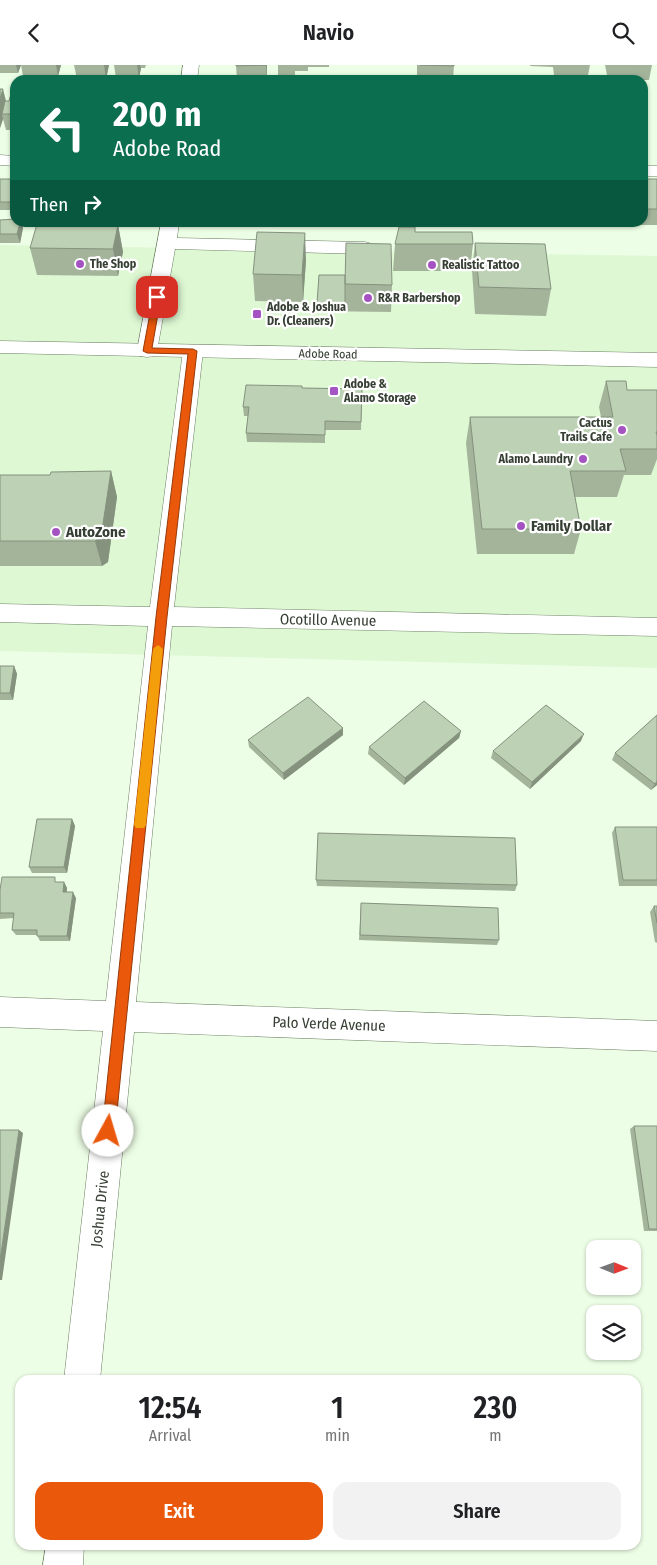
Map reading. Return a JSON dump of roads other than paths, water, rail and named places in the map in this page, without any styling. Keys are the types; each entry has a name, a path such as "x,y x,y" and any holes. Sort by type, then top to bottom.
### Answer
{"street":[{"path":"147,351 169,227"},
{"path":"167,243 365,248"},
{"name":"Adobe Road","path":"0,347 657,360"},
{"name":"Joshua Drive","path":"83,1375 162,617 193,351"},
{"name":"Ocotillo Avenue","path":"0,613 657,627"},
{"name":"Palo Verde Avenue","path":"0,1012 657,1036"},
{"path":"63,1565 64,1550"}],"place":[{"name":"The Shop","path":"80,264"},
{"name":"Realistic Tattoo","path":"432,265"},
{"name":"R&R Barbershop","path":"368,298"},
{"name":"Adobe & Joshua Dr. (Cleaners)","path":"257,314"},
{"name":"Adobe & Alamo Storage","path":"334,391"},
{"name":"Cactus Trails Cafe","path":"622,430"},
{"name":"Alamo Laundry","path":"583,459"},
{"name":"Family Dollar","path":"521,526"},
{"name":"AutoZone","path":"56,532"}]}
